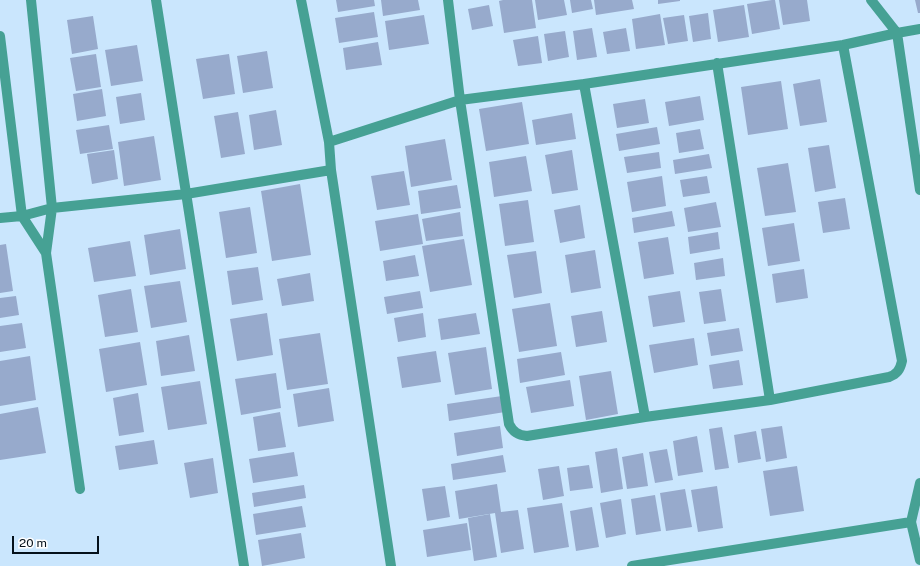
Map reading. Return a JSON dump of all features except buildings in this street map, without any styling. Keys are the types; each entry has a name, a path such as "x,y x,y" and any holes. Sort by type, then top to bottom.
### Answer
{"street":[{"path":"32,0 52,208 46,253 80,489"},
{"path":"156,0 244,566"},
{"path":"301,0 329,142 331,170 391,566"},
{"path":"448,0 460,100 507,408 512,429 515,433 521,436 770,400 889,377 898,372 902,361 843,44"},
{"path":"871,0 897,33 920,190"},
{"path":"329,142 460,100 584,84 843,44 920,30"},
{"path":"0,36 22,216 46,253"},
{"path":"717,63 770,400"},
{"path":"584,84 645,417"},
{"path":"0,218 22,216 52,208 186,194 331,170"},
{"path":"920,483 911,522 920,560"},
{"path":"632,566 911,522"}]}
